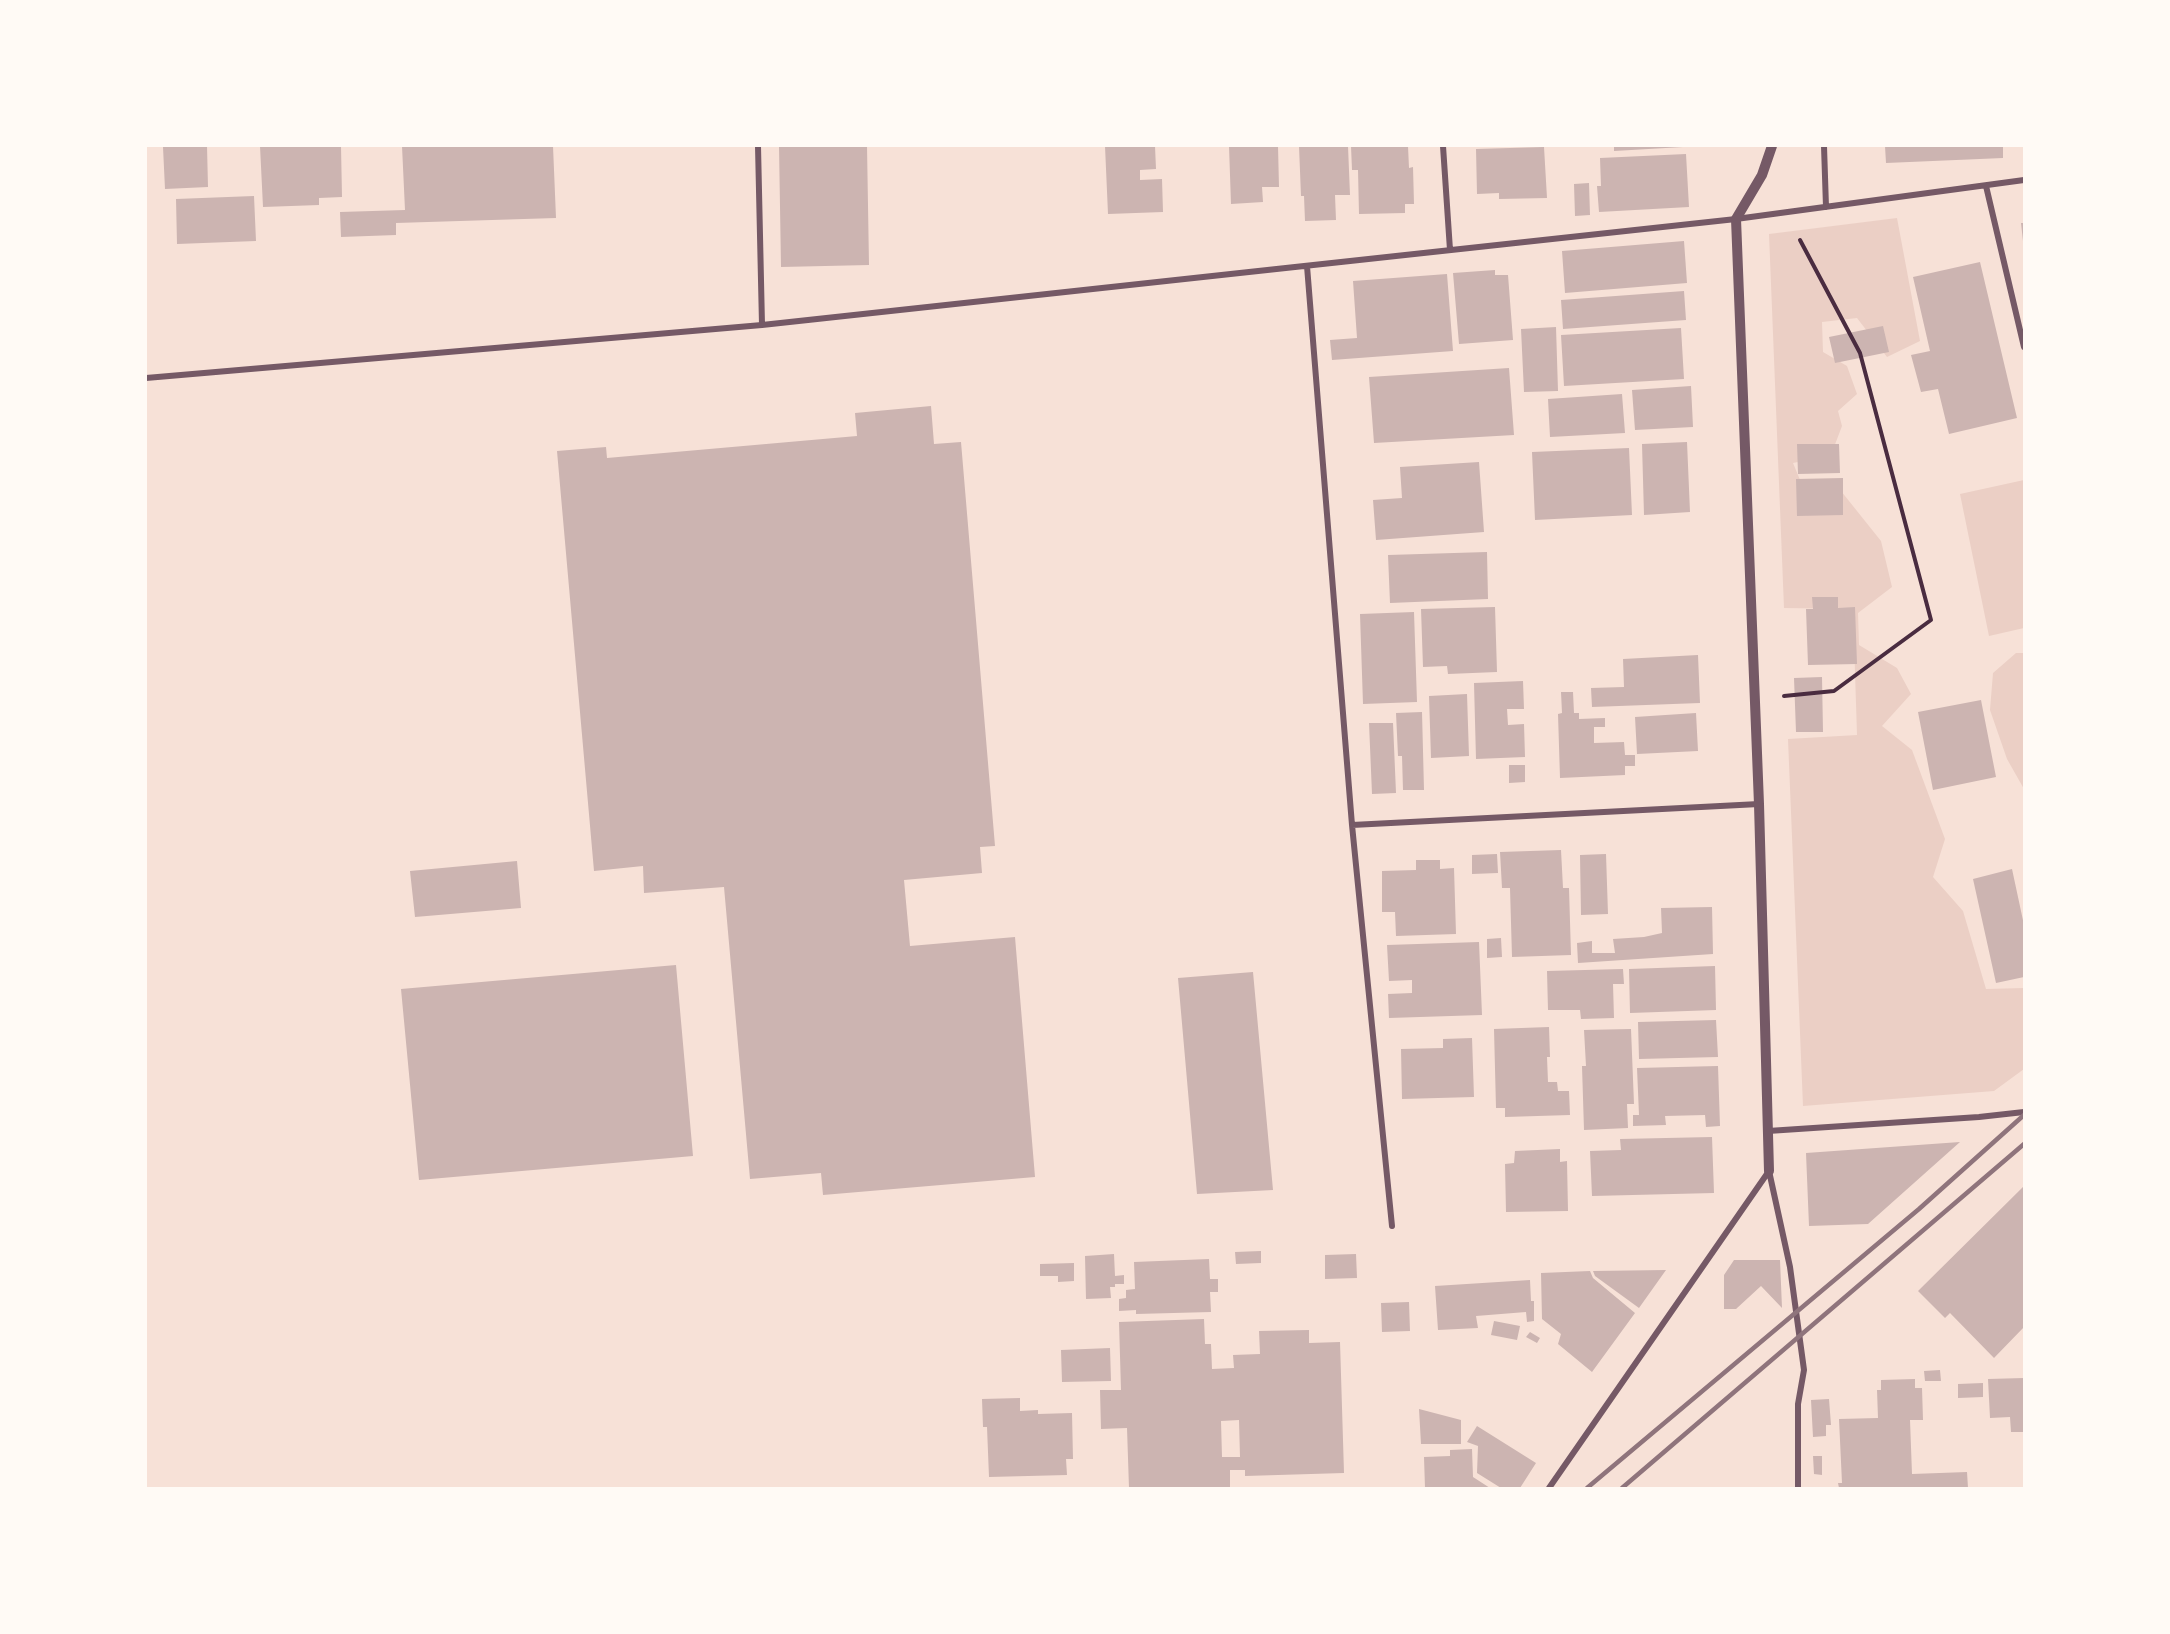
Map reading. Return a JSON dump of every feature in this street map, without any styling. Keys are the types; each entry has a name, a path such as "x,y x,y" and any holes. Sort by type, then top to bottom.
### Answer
{"street":[{"path":"758,146 762,325"},
{"path":"1443,146 1450,250"},
{"path":"1772,146 1761,175 1736,219 1759,804 1769,1171 1790,1267 1804,1370 1798,1404 1798,1488"},
{"path":"1824,146 1826,207"},
{"path":"146,378 762,325 1736,219 2025,180"},
{"path":"1986,186 2025,347"},
{"path":"1307,266 1352,825 1392,1226"},
{"path":"1352,825 1759,804"},
{"path":"1768,1131 2025,1112"},
{"path":"1549,1488 1769,1171"}],"path":[{"path":"1784,696 1834,691 1931,620 1860,352 1785,213"}],"shaded area":[{"path":"1897,218 1920,341 1887,357 1857,318 1822,322 1823,352 1847,366 1857,394 1838,411 1842,426 1831,455 1793,463 1805,492 1837,486 1881,541 1892,587 1858,613 1859,645 1897,668 1911,694 1882,726 1912,750 1945,839 1933,877 1963,911 1986,989 2024,988 2024,1069 1994,1091 1803,1106 1788,739 1857,735 1853,609 1784,608 1769,234"},
{"path":"2024,480 2024,628 1989,636 1960,494"},
{"path":"2016,653 2024,653 2024,789 2007,759 1990,710 1993,673"}],"building":[{"path":"207,146 208,187 165,189 163,147"},
{"path":"260,146 341,146 342,197 319,198 319,205 263,207"},
{"path":"402,146 553,146 556,218 396,223 396,235 341,237 340,212 405,210"},
{"path":"779,146 867,146 869,265 781,267"},
{"path":"1105,146 1155,146 1156,169 1140,170 1140,180 1162,179 1163,212 1108,214"},
{"path":"1229,146 1278,146 1279,187 1262,187 1263,202 1231,204"},
{"path":"1299,146 1348,146 1350,195 1335,195 1336,220 1305,221 1304,196 1301,196"},
{"path":"1351,146 1408,146 1409,168 1413,167 1414,204 1405,204 1405,213 1359,214 1358,170 1352,170"},
{"path":"1614,146 1683,146 1683,147 1614,151"},
{"path":"1885,146 2003,146 2003,158 1886,163"},
{"path":"1544,147 1547,198 1499,199 1499,193 1477,194 1476,149"},
{"path":"1686,154 1689,207 1599,212 1597,186 1601,186 1600,158"},
{"path":"1589,183 1590,215 1575,216 1574,184"},
{"path":"254,196 256,241 177,244 176,199"},
{"path":"2021,223 2024,223 2024,241 2023,241"},
{"path":"1684,241 1687,283 1565,293 1562,251"},
{"path":"1980,262 2017,418 1949,434 1938,389 1921,392 1911,355 1930,351 1913,277"},
{"path":"1495,270 1495,275 1508,275 1513,340 1459,344 1453,273"},
{"path":"1447,274 1453,351 1332,360 1330,340 1357,338 1353,281"},
{"path":"1684,291 1686,320 1563,329 1561,300"},
{"path":"1883,326 1889,352 1835,363 1829,337"},
{"path":"1556,327 1558,391 1524,392 1521,329"},
{"path":"1681,328 1684,379 1564,386 1561,335"},
{"path":"1509,368 1514,435 1374,443 1369,377"},
{"path":"1691,386 1693,427 1635,430 1632,390"},
{"path":"1622,394 1625,433 1550,437 1548,399"},
{"path":"931,406 934,444 961,442 995,846 980,847 982,873 904,880 910,946 1015,937 1035,1177 823,1195 821,1173 750,1179 724,887 644,893 643,866 594,871 557,451 606,447 607,458 857,436 855,413"},
{"path":"1687,442 1690,512 1644,515 1642,444"},
{"path":"1797,444 1839,444 1840,473 1798,474"},
{"path":"1629,448 1632,515 1535,520 1532,452"},
{"path":"1479,462 1484,532 1376,540 1373,500 1402,498 1400,467"},
{"path":"1843,478 1843,515 1797,516 1796,479"},
{"path":"1487,552 1488,599 1390,603 1388,555"},
{"path":"1812,597 1838,597 1838,608 1855,607 1857,664 1808,665 1806,609 1813,609"},
{"path":"1495,607 1497,672 1448,674 1447,666 1423,667 1421,609"},
{"path":"1414,612 1417,702 1363,704 1360,614"},
{"path":"1698,655 1700,703 1592,707 1591,688 1624,687 1623,659"},
{"path":"1822,677 1823,732 1796,732 1794,678"},
{"path":"1523,681 1524,709 1507,709 1508,725 1524,724 1525,757 1476,759 1474,683"},
{"path":"1561,692 1573,692 1574,713 1579,713 1579,719 1605,718 1605,727 1594,727 1594,743 1624,742 1625,755 1635,755 1635,766 1625,766 1625,775 1560,778 1558,714 1562,713"},
{"path":"1467,694 1469,756 1431,758 1429,696"},
{"path":"1981,700 1996,777 1933,790 1918,712"},
{"path":"1422,712 1424,790 1403,790 1402,756 1398,756 1396,713"},
{"path":"1696,713 1698,751 1637,754 1635,717"},
{"path":"1369,723 1393,723 1396,793 1372,794"},
{"path":"1509,765 1525,765 1525,782 1509,783"},
{"path":"1561,850 1563,888 1569,888 1571,955 1512,957 1510,888 1502,888 1500,852"},
{"path":"1497,854 1498,873 1472,874 1472,855"},
{"path":"1606,854 1608,914 1581,915 1580,855"},
{"path":"1416,860 1440,860 1440,869 1454,868 1456,934 1396,936 1395,912 1382,912 1382,871 1416,870"},
{"path":"517,861 521,908 415,917 410,871"},
{"path":"2012,869 2024,925 2024,977 1996,983 1973,879"},
{"path":"1712,907 1713,954 1578,963 1577,943 1592,941 1592,953 1615,953 1613,939 1662,933 1661,908"},
{"path":"1501,938 1502,957 1487,958 1487,939"},
{"path":"1479,942 1482,1015 1389,1018 1388,994 1412,993 1412,980 1389,981 1387,945"},
{"path":"676,965 693,1156 419,1180 401,989"},
{"path":"1715,966 1716,1010 1630,1013 1629,969"},
{"path":"1623,969 1624,984 1613,984 1614,1018 1581,1019 1580,1010 1548,1010 1547,971"},
{"path":"1253,972 1273,1190 1197,1194 1178,978"},
{"path":"1716,1020 1718,1057 1639,1059 1638,1022"},
{"path":"1549,1027 1548,1082 1557,1082 1558,1091 1569,1091 1570,1115 1505,1117 1505,1108 1496,1108 1494,1029"},
{"path":"1631,1029 1634,1104 1627,1104 1628,1128 1584,1130 1582,1066 1586,1066 1584,1030"},
{"path":"1472,1038 1474,1097 1402,1099 1401,1049 1443,1048 1443,1039"},
{"path":"1718,1066 1720,1126 1706,1127 1705,1115 1665,1116 1666,1125 1633,1126 1633,1115 1639,1115 1637,1068"},
{"path":"1712,1137 1714,1193 1592,1196 1590,1151 1621,1150 1620,1139"},
{"path":"1960,1142 1868,1224 1809,1226 1806,1153"},
{"path":"1560,1149 1560,1162 1567,1161 1568,1211 1506,1212 1505,1164 1514,1163 1515,1151"},
{"path":"2024,1186 2024,1327 1994,1358 1950,1313 1945,1318 1918,1291"},
{"path":"1261,1251 1261,1263 1236,1264 1235,1252"},
{"path":"1114,1254 1115,1276 1124,1275 1124,1284 1115,1284 1115,1287 1110,1287 1111,1298 1086,1299 1085,1256"},
{"path":"1356,1254 1357,1278 1325,1279 1325,1255"},
{"path":"1209,1259 1210,1279 1218,1279 1218,1292 1210,1292 1211,1312 1136,1314 1136,1310 1119,1311 1119,1299 1126,1298 1126,1290 1135,1289 1134,1262"},
{"path":"1734,1260 1780,1260 1782,1308 1761,1286 1736,1309 1724,1309 1724,1275"},
{"path":"1074,1263 1074,1281 1058,1282 1058,1276 1040,1276 1040,1264"},
{"path":"1666,1270 1639,1308 1595,1276 1593,1271"},
{"path":"1590,1271 1593,1278 1635,1313 1592,1372 1558,1344 1561,1334 1542,1319 1541,1273"},
{"path":"1530,1280 1531,1301 1534,1301 1534,1321 1527,1322 1526,1312 1476,1316 1478,1328 1438,1330 1435,1286"},
{"path":"1409,1302 1410,1331 1382,1332 1381,1303"},
{"path":"1204,1319 1205,1344 1211,1344 1212,1369 1234,1368 1233,1355 1260,1354 1259,1331 1309,1330 1309,1343 1340,1342 1344,1473 1245,1476 1245,1470 1230,1470 1230,1488 1129,1488 1127,1428 1101,1429 1100,1390 1121,1390 1119,1322","holes":["1239,1420 1240,1457 1222,1457 1221,1421"]},
{"path":"1494,1321 1520,1326 1517,1340 1491,1335"},
{"path":"1530,1332 1540,1338 1537,1343 1526,1337"},
{"path":"1110,1348 1111,1381 1062,1382 1061,1350"},
{"path":"1940,1370 1941,1381 1925,1381 1924,1371"},
{"path":"2024,1378 2024,1432 2011,1432 2010,1417 1990,1418 1988,1379"},
{"path":"1915,1379 1915,1388 1922,1388 1923,1420 1910,1420 1912,1474 1967,1472 1968,1488 1839,1488 1838,1483 1842,1483 1839,1419 1878,1418 1877,1390 1881,1390 1881,1380"},
{"path":"1983,1383 1983,1397 1958,1398 1958,1384"},
{"path":"1020,1398 1020,1411 1038,1410 1038,1414 1072,1413 1073,1459 1066,1459 1067,1475 989,1477 987,1427 983,1427 982,1399"},
{"path":"1829,1399 1831,1425 1826,1425 1826,1436 1813,1437 1811,1400"},
{"path":"1419,1409 1461,1420 1461,1444 1421,1444"},
{"path":"1477,1426 1536,1463 1520,1488 1501,1488 1477,1473 1478,1446 1467,1442"},
{"path":"1472,1449 1473,1477 1490,1488 1425,1488 1424,1457 1450,1456 1450,1450"},
{"path":"1813,1456 1822,1456 1822,1475 1814,1474"}],"railway":[{"path":"1587,1488 1919,1209 2024,1115"},
{"path":"1622,1488 2024,1144"}]}
